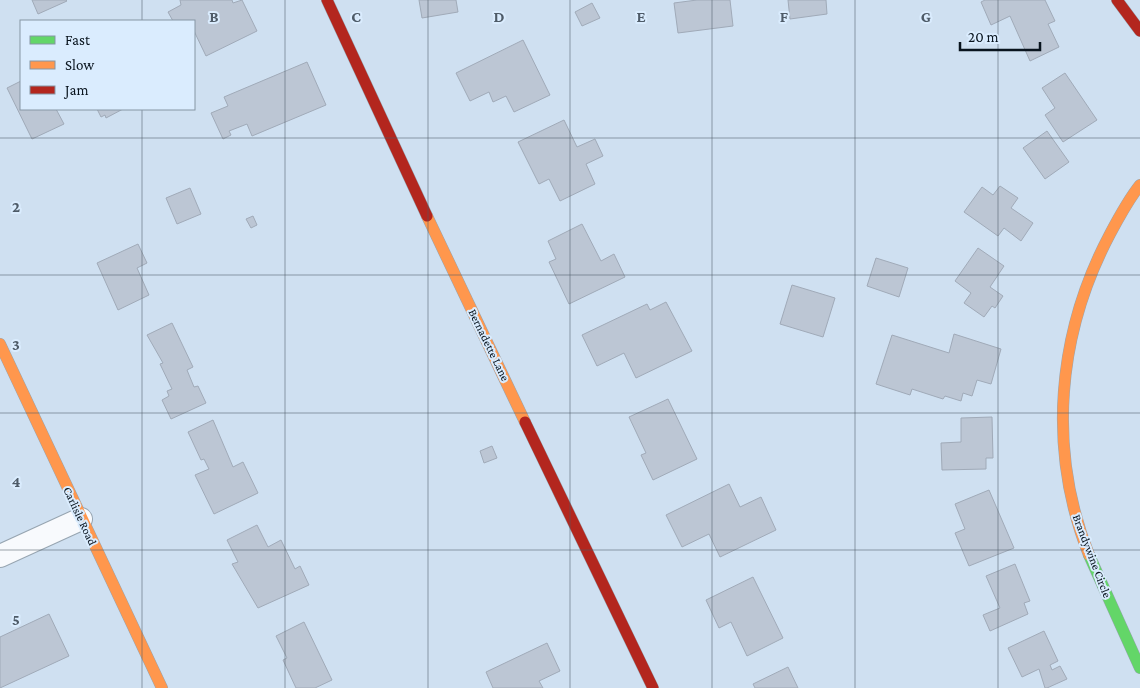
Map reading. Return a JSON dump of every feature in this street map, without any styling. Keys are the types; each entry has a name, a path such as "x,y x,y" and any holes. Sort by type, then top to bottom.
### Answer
{"street":[{"name":"Bernadette Lane","path":"326,0 384,126 653,688"},
{"path":"1116,0 1140,31"},
{"name":"Brandywine Circle","path":"1140,185 1099,251 1074,319 1063,384 1063,433 1072,503 1089,553 1140,668"},
{"name":"Carlisle Road","path":"0,344 162,688"},
{"path":"0,556 81,519"}],"building":[{"path":"32,0 66,0 67,1 38,14"},
{"path":"180,0 232,0 233,3 242,0 257,31 206,56 195,33 195,20 172,20 168,12 181,5"},
{"path":"419,0 456,0 458,12 422,18"},
{"path":"697,0 730,0 733,26 678,33 674,3"},
{"path":"788,0 826,0 827,14 790,19"},
{"path":"985,0 1045,0 1055,21 1048,24 1059,47 1030,61 1010,16 991,25 981,2"},
{"path":"592,3 600,18 582,26 575,12"},
{"path":"523,40 550,95 514,112 506,96 493,102 489,92 470,101 456,73"},
{"path":"307,62 326,105 252,136 247,124 229,131 231,135 223,139 211,113 228,106 224,97"},
{"path":"1065,73 1097,120 1063,142 1045,115 1055,108 1042,88"},
{"path":"20,82 20,110 57,110 64,124 32,139 7,88"},
{"path":"98,110 121,110 106,118 105,115 101,117"},
{"path":"564,120 577,147 595,139 603,156 586,164 595,184 560,201 549,179 539,184 518,142"},
{"path":"1047,131 1069,162 1045,179 1023,148"},
{"path":"1000,186 1018,198 1011,208 1033,223 1021,241 1004,228 998,236 964,212 982,187 993,195"},
{"path":"190,188 201,214 177,224 166,198"},
{"path":"253,216 257,225 251,228 246,219"},
{"path":"582,224 601,261 614,254 625,277 569,304 549,262 556,259 548,241"},
{"path":"138,244 147,263 137,268 149,295 118,310 97,263"},
{"path":"978,248 1004,266 990,287 1003,296 995,308 992,306 984,317 964,303 971,293 955,281"},
{"path":"876,258 908,268 899,297 867,286"},
{"path":"792,285 835,298 823,337 780,324"},
{"path":"666,302 692,351 636,378 624,353 597,366 582,335 647,304 650,310"},
{"path":"172,323 193,367 187,370 194,387 198,386 206,403 171,419 162,400 169,396 167,391 172,389 160,364 163,363 147,335"},
{"path":"954,334 1001,349 991,384 977,380 972,396 963,393 961,401 945,396 943,399 912,389 910,395 876,384 892,335 949,353"},
{"path":"668,399 697,459 653,480 641,455 646,453 629,417"},
{"path":"992,417 993,458 986,458 986,469 942,470 941,443 961,442 961,418"},
{"path":"213,420 233,467 243,462 258,493 214,514 195,475 209,469 204,459 201,460 188,432"},
{"path":"492,446 497,458 484,463 480,451"},
{"path":"729,484 740,507 761,497 776,530 720,557 709,534 682,547 666,515"},
{"path":"989,490 1014,548 969,566 955,533 965,529 955,504"},
{"path":"257,525 268,547 281,540 295,569 300,566 309,585 258,608 232,564 238,562 227,540"},
{"path":"1015,564 1030,601 1024,603 1028,614 990,631 983,615 1000,608 986,576"},
{"path":"753,577 783,638 747,656 731,622 719,628 706,600"},
{"path":"49,614 69,656 0,688 0,637"},
{"path":"304,622 332,680 315,688 296,688 283,660 287,658 276,636"},
{"path":"1044,631 1058,661 1050,665 1052,670 1060,666 1067,679 1047,688 1045,688 1039,669 1022,677 1008,648"},
{"path":"547,643 560,671 539,681 543,688 493,688 486,672"},
{"path":"788,667 798,688 755,688 753,684"}],"traffic: fast":[{"path":"1089,555 1140,668"}],"traffic: slow":[{"path":"1089,555 1076,515 1067,474 1063,433 1064,392 1069,352 1078,311 1092,272 1117,221 1140,185"},
{"path":"427,216 525,422"},
{"path":"0,344 162,688"}],"traffic: jam":[{"path":"327,0 427,216"},
{"path":"1117,0 1140,31"},
{"path":"525,422 653,688"}]}
